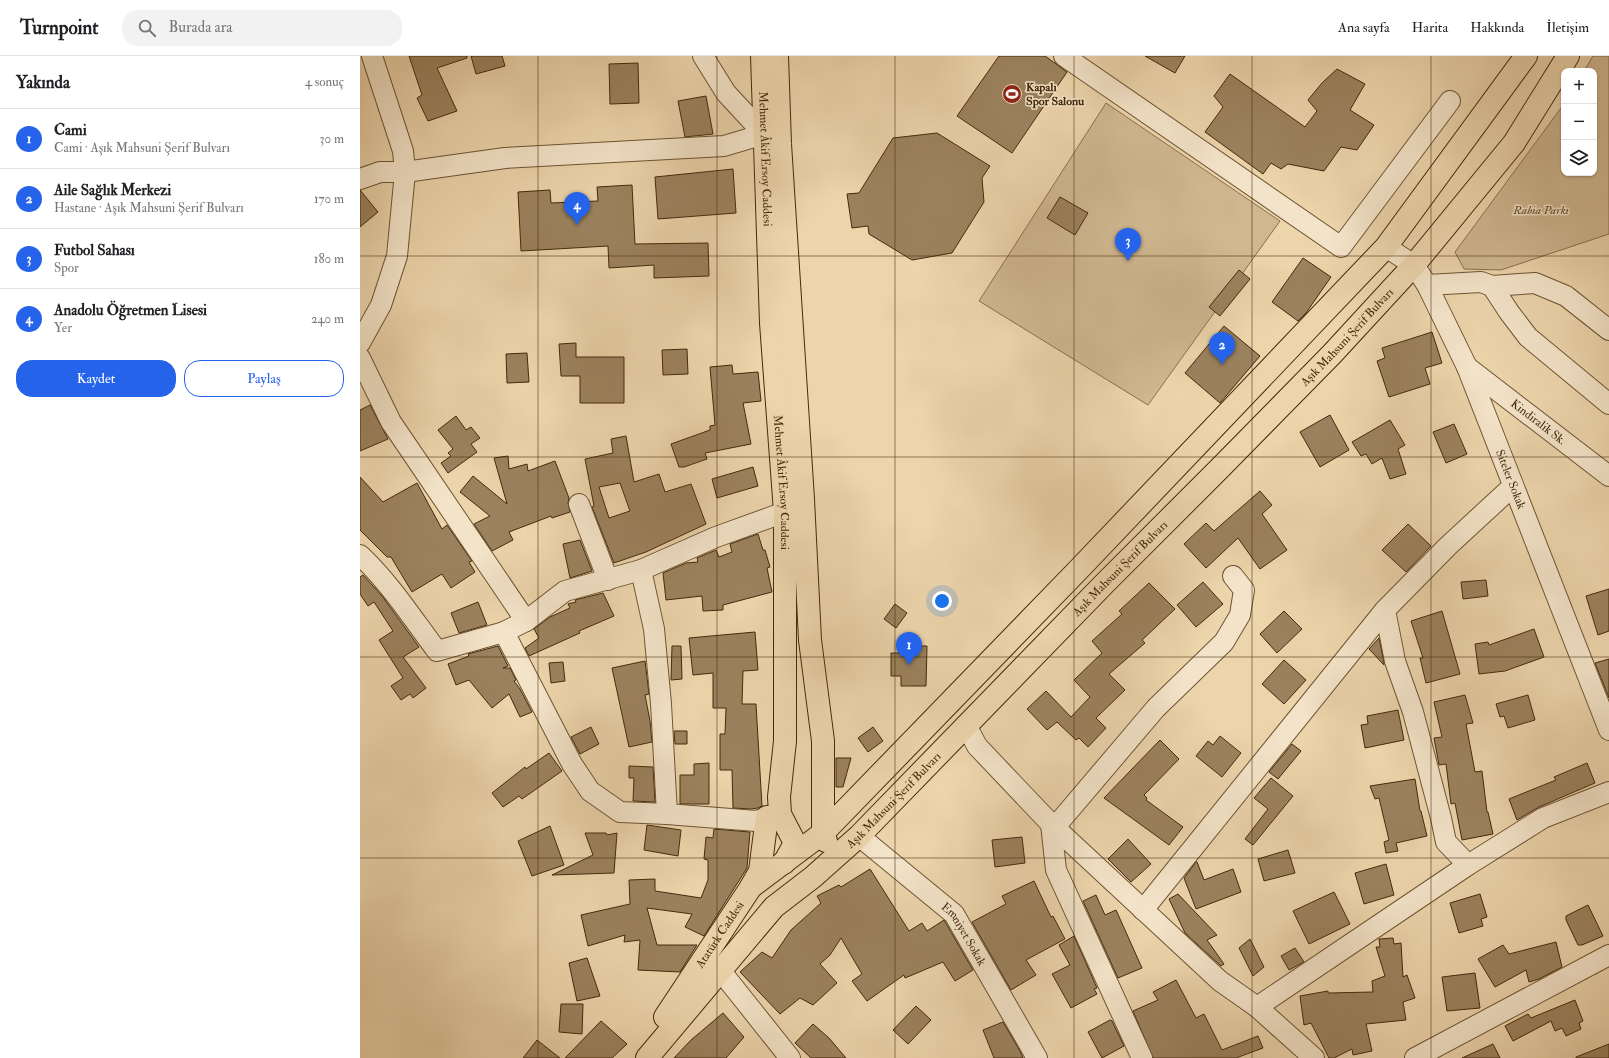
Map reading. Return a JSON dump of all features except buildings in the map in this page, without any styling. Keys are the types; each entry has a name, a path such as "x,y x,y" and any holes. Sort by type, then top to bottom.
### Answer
{"main road":[{"name":"Mehmet Âkif Ersoy Caddesi","path":"762,56 771,323 784,512 785,741 779,797 773,816 795,843 784,864"},
{"name":"Mehmet Âkif Ersoy Caddesi","path":"777,56 780,144 803,499 810,640 823,741 823,833 832,861"},
{"path":"823,833 1081,568 1386,247 1526,56"},
{"name":"Aşık Mahsuni Şerif Bulvarı","path":"647,1058 774,907 813,877 859,836 966,725 1232,457 1332,354 1414,265 1514,143 1568,56"},
{"path":"751,887 760,871 773,816"},
{"name":"Atatürk Caddesi","path":"638,1058 751,887 784,864 823,833"},
{"path":"784,864 791,879 813,877"}],"street":[{"path":"360,343 381,305 396,256 405,172 403,151 372,56"},
{"path":"360,179 380,172 405,172 505,158 724,146 764,134 726,93 702,56"},
{"path":"1076,59 1341,247 1450,100"},
{"name":"Siteler Sokak","path":"1386,247 1414,265 1427,285 1467,367 1609,730"},
{"path":"1427,285 1481,282 1492,286 1535,283 1566,296 1609,330"},
{"path":"1492,286 1528,337 1609,404"},
{"path":"360,358 390,422 526,621"},
{"name":"Kindiralik Sk.","path":"1467,367 1609,476"},
{"path":"1144,910 1385,610 1448,546 1513,486"},
{"path":"360,556 368,563 398,599 437,651 504,632 526,621 565,591 641,570 716,537 784,512 803,499"},
{"path":"579,504 608,580"},
{"path":"641,570 654,630 661,704 666,814"},
{"path":"1142,1058 1056,870 1053,826 1156,708 1224,642 1240,615 1244,590 1233,576"},
{"path":"1385,610 1395,661 1412,712 1441,818 1446,842 1468,865"},
{"path":"504,632 572,764 590,791 620,812 756,821 773,816"},
{"path":"966,725 977,746 1053,826 1220,982 1257,1007 1314,1058"},
{"path":"1257,1007 1468,865 1543,818 1609,792"},
{"name":"Emniyet Sokak","path":"859,836 954,914 1037,1058"},
{"path":"1415,1058 1609,955"},
{"path":"720,970 790,1058"}],"green space":[{"name":"Rabia Parkı","path":"1593,56 1609,56 1609,234 1501,270 1464,269 1455,252 1561,108 1561,176 1597,176 1597,68 1586,68"},
{"path":"1106,103 1280,221 1148,405 979,301"}],"place":[{"name":"Kapalı Spor Salonu","path":"1012,94"},
{"name":"Anadolu Öğretmen Lisesi","path":"577,225"},
{"name":"Futbol Sahası","path":"1128,261"},
{"name":"Aile Sağlık Merkezi","path":"1222,365"},
{"name":"Cami","path":"909,665"}]}
